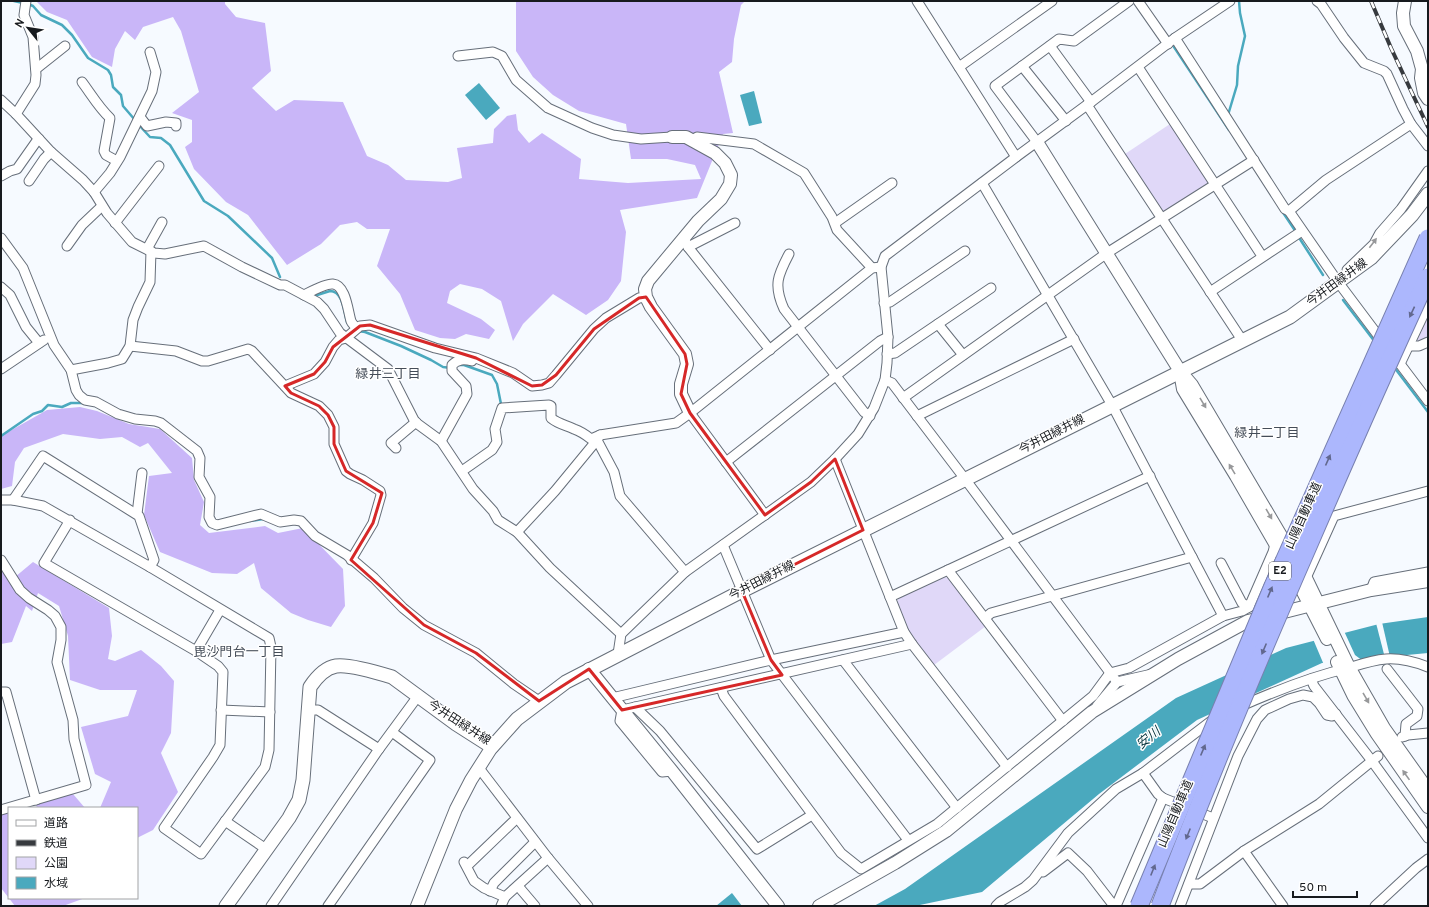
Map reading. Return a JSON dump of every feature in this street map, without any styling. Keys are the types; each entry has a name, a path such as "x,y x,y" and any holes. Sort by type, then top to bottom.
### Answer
{"highway":[{"name":"山陽自動車道","path":"1139,906 1273,586 1369,367 1428,238"},
{"name":"山陽自動車道","path":"1160,906 1226,739 1282,607 1384,373 1428,277"}],"main road":[{"name":"今井田緑井線","path":"226,906 289,818 299,800 304,780 310,687 316,678 324,671 336,666 349,667 392,677 456,724 492,747 517,719 539,701 566,682 589,669 1290,316 1371,258 1412,215 1428,194"}],"street":[{"path":"16,114 35,84 36,69 33,37 24,15 26,1"},
{"path":"917,1 1016,157"},
{"path":"959,67 1052,1"},
{"path":"1129,1 1074,41 1059,39 995,86 1037,142 1180,371 1192,385 1316,607 1344,667 1353,695 1377,734 1428,807"},
{"path":"1138,1 1171,41 1254,160 1285,209 1289,211 1338,282 1428,401"},
{"path":"462,471 492,450 497,442 495,429 502,408 549,405 551,406 551,418 553,420 576,429 591,439 676,423 876,268 885,256 1171,41 1230,1"},
{"path":"1317,1 1321,4 1344,38 1364,63 1384,70 1402,109 1411,124 1428,146"},
{"path":"1405,1 1403,13 1404,26 1418,51 1422,69 1421,78 1424,93 1428,99"},
{"path":"36,69 65,46"},
{"path":"1050,46 1242,340"},
{"path":"94,192 110,173 117,161 152,91 156,72 150,52"},
{"path":"458,56 493,52 502,56 516,80 548,108 592,128 613,135 641,139 686,137 715,153 725,163 731,175 730,184 721,199 698,221 686,242 648,281 645,289 646,297 651,307 685,354 687,364 681,384 681,394 690,413 765,515"},
{"path":"1022,66 1066,121"},
{"path":"1138,67 1262,256"},
{"path":"82,82 102,111 110,118 104,151 106,155 117,161"},
{"path":"1,100 51,152 84,180 115,223 132,242 149,250 165,254 204,246 242,267 280,285 285,285 317,302 324,309 340,333 388,369 416,422 441,440 473,489 493,511 498,520 517,532 550,568 621,634"},
{"path":"140,117 147,126 166,122 176,123 176,126"},
{"path":"1289,211 1326,180 1411,124"},
{"path":"618,654 621,634 685,572 811,482 835,459 858,434 870,416 885,380 888,337 884,303 876,268 837,230 832,217 804,174 754,144 697,137 692,140"},
{"path":"1,176 10,171 17,170 39,139"},
{"path":"29,181 44,159 51,152"},
{"path":"903,398 1107,253 1254,160"},
{"path":"115,223 159,166"},
{"path":"1338,282 1348,268 1374,244 1380,233 1401,209 1428,171"},
{"path":"835,223 892,183"},
{"path":"982,183 1112,405 1223,616"},
{"path":"67,246 82,225 102,206"},
{"path":"71,370 108,363 122,358 130,346 133,320 150,282 149,250 162,222"},
{"path":"686,242 735,223"},
{"path":"1210,292 1262,256 1302,231"},
{"path":"1,238 23,268 54,345 71,370 76,390 79,395 84,400 96,402 118,414 134,420 155,421 161,423 196,451 200,458 199,477 210,497 209,517 212,523 217,525 261,514 280,522 300,520 315,536 347,555 424,625 476,653 502,675 539,701"},
{"path":"686,242 770,350"},
{"path":"884,303 890,302 965,252"},
{"path":"789,254 777,279 781,302 784,309 864,412 870,416"},
{"path":"304,295 328,284 336,285 347,302 352,323 357,328"},
{"path":"1,287 10,295 26,327 39,343"},
{"path":"887,354 895,353 991,288"},
{"path":"285,386 314,374 325,362 333,347 339,340 346,338 360,326 370,325 397,336 435,348 476,358 495,365 512,373 532,386 542,385 549,383 594,329 606,318 639,298 646,297"},
{"path":"1400,364 1428,306"},
{"path":"938,324 963,355"},
{"path":"1,369 51,336"},
{"path":"726,462 880,341 888,337"},
{"path":"917,416 1074,339"},
{"path":"1409,346 1419,346 1428,342"},
{"path":"130,346 176,351 202,361 208,361 248,350 252,351 291,393 319,406 328,415 334,427 334,444 346,471 380,491 381,495 373,524 352,560"},
{"path":"441,440 467,394 466,386 452,372 452,365 457,360 466,360 495,365"},
{"path":"885,380 892,383 1117,682"},
{"path":"396,448 391,443 416,422"},
{"path":"517,532 555,491 599,437"},
{"path":"599,437 614,472 620,496 685,572"},
{"path":"13,500 43,456 139,516 154,560 150,567"},
{"path":"835,459 904,632 1007,767"},
{"path":"137,514 142,472"},
{"path":"890,596 1150,476"},
{"path":"1306,578 1334,516 1428,491"},
{"path":"1,500 13,500 43,506 70,520 269,638 271,647 270,750 265,767 201,854 164,828 220,745 224,672 218,666 196,652 44,563 70,520"},
{"path":"1279,541 1306,578 1316,607"},
{"path":"721,688 724,696 841,853 862,868 937,824 1093,696 1110,673 1129,668 1223,616 1242,611 1249,607 1279,541"},
{"path":"723,545 771,660 908,840"},
{"path":"985,618 991,613 1192,557"},
{"path":"1,560 20,590 29,598 48,610 54,616 61,628 61,640 57,662 73,720 74,739 86,785 12,807"},
{"path":"1221,563 1242,603 1249,607"},
{"path":"948,570 1063,721"},
{"path":"1372,590 1374,582 1428,572"},
{"path":"819,906 946,832 1092,712 1178,659 1248,621 1316,607 1372,590 1428,581"},
{"path":"196,652 220,610"},
{"path":"612,698 771,660 904,632"},
{"path":"622,710 912,644"},
{"path":"1033,880 1068,833 1116,789 1143,773 1214,719 1273,692 1344,667 1387,659 1405,660 1428,667"},
{"path":"843,660 957,808"},
{"path":"1344,667 1384,728 1428,790"},
{"path":"589,669 672,771 778,906"},
{"path":"1387,669 1418,709 1417,716 1406,724 1403,736 1428,733"},
{"path":"1092,712 1117,682 1139,676 1154,674"},
{"path":"1311,679 1314,686 1336,714 1375,758 1428,838"},
{"path":"1,692 6,692 36,800"},
{"path":"1180,906 1238,756 1257,719 1265,710 1289,698 1303,695 1312,697 1319,703 1328,715 1332,716 1336,714"},
{"path":"271,906 379,749 418,696"},
{"path":"635,707 660,731 757,848 812,815"},
{"path":"221,710 270,712"},
{"path":"308,710 318,710 379,749"},
{"path":"328,906 430,760 392,732"},
{"path":"417,906 456,808 492,747"},
{"path":"1189,884 1200,884 1244,851 1319,804 1375,758"},
{"path":"479,768 535,842 588,906"},
{"path":"1143,773 1158,794 1163,798 1213,818"},
{"path":"996,906 1025,887 1068,852 1087,871 1115,906 1163,798"},
{"path":"505,897 484,888 474,881 465,864 517,818"},
{"path":"225,821 266,849"},
{"path":"490,890 494,883 535,842"},
{"path":"1244,851 1283,906"},
{"path":"501,906 505,897 548,858"},
{"path":"1375,906 1416,868 1428,859"},
{"path":"518,886 535,906"}],"highlighted area":[{"path":"646,297 685,354 687,364 681,394 690,413 765,515 811,482 835,459 863,530 742,591 771,660 782,675 622,710 589,669 539,701 476,653 424,625 351,560 373,523 382,493 346,471 334,444 334,427 328,415 319,406 291,393 285,386 314,374 325,362 333,347 360,326 370,325 476,358 532,386 542,385 556,375 594,329 639,298"}],"green space":[{"path":"1170,124 1208,181 1208,185 1165,212 1162,212 1125,154"},
{"path":"1428,310 1428,338 1420,341 1413,341"},
{"path":"945,577 951,579 986,626 934,665 916,643 909,631 897,602 899,598"}],"shaded area":[{"path":"36,1 225,1 225,4 236,17 265,23 271,71 252,88 276,111 294,100 343,102 367,156 388,165 406,180 448,182 462,178 457,148 493,143 494,129 507,116 516,114 518,130 529,143 542,133 581,159 579,179 628,183 701,179 695,165 667,159 631,159 626,124 579,111 553,95 533,77 516,51 516,1 745,1 741,5 734,39 732,62 719,72 733,133 723,134 697,198 620,210 626,232 621,281 608,300 586,315 553,294 523,324 513,341 501,301 482,289 460,284 450,291 447,303 481,319 495,330 489,339 466,334 455,339 440,338 415,330 400,294 377,266 390,229 367,229 357,222 340,225 321,244 287,265 248,215 226,202 194,169 185,147 192,142 192,120 172,113 199,92 181,31 173,17 143,27 135,40 125,31 115,49 112,67 92,57 67,20 47,12"},
{"path":"80,407 97,411 129,424 160,429 192,458 194,480 204,502 200,525 209,533 265,526 278,533 303,528 343,569 345,606 331,627 291,613 261,588 254,563 237,574 212,573 160,552 144,515 149,476 172,473 148,443 140,447 122,437 100,439 63,434 24,448 15,462 12,486 1,489 1,436 47,410"},
{"path":"33,562 109,608 112,636 108,659 115,661 141,650 161,666 174,681 171,733 161,753 178,792 153,830 138,838 138,807 100,807 111,782 95,774 81,727 128,716 137,690 100,690 70,680 68,636 59,606 38,593 32,611 26,606 12,642 1,644 1,569 9,582"},
{"path":"73,794 84,807 37,807 36,804"},
{"path":"8,813 8,897 1,888 1,814"},
{"path":"10,899 82,899 63,906 15,906"}],"water":[{"path":"479,83 500,108 486,120 465,95"},
{"path":"754,91 762,123 749,126 740,95"},
{"name":"安川","path":"1428,617 1428,653 1322,663 1197,720 1099,794 982,892 915,906 874,906 905,889 1176,698 1286,648 1379,624"},
{"path":"732,893 742,906 716,906"}],"pier":[{"path":"1382,622 1390,657 1385,658 1376,623"},
{"path":"1344,631 1355,655 1363,661 1324,665 1313,639"}],"waterway":[{"path":"14,1 23,3"},
{"path":"1228,115 1237,85 1238,66 1245,36 1239,1"},
{"path":"28,4 33,6 41,15 62,25 72,35 88,58 108,70 111,75 113,87 121,95 123,106 135,120"},
{"path":"1174,47 1229,130"},
{"path":"138,124 150,137 161,138 170,145 204,201 228,216 272,258 280,277"},
{"path":"1282,211 1296,232"},
{"path":"1298,236 1323,275"},
{"path":"314,296 330,291 338,294 349,325"},
{"path":"1343,300 1375,342"},
{"path":"358,331 365,332 401,346 443,367 451,368"},
{"path":"459,365 464,365 492,375 497,384 502,404"},
{"path":"1394,367 1428,412"},
{"path":"1,436 33,414 42,411 48,405 62,407 71,403 83,403"},
{"path":"250,521 263,519"}],"railway":[{"path":"1371,1 1428,127"}],"district":[{"name":"緑井三丁目","path":"388,375"},
{"name":"緑井二丁目","path":"1267,434"},
{"name":"毘沙門台一丁目","path":"239,653"}]}
